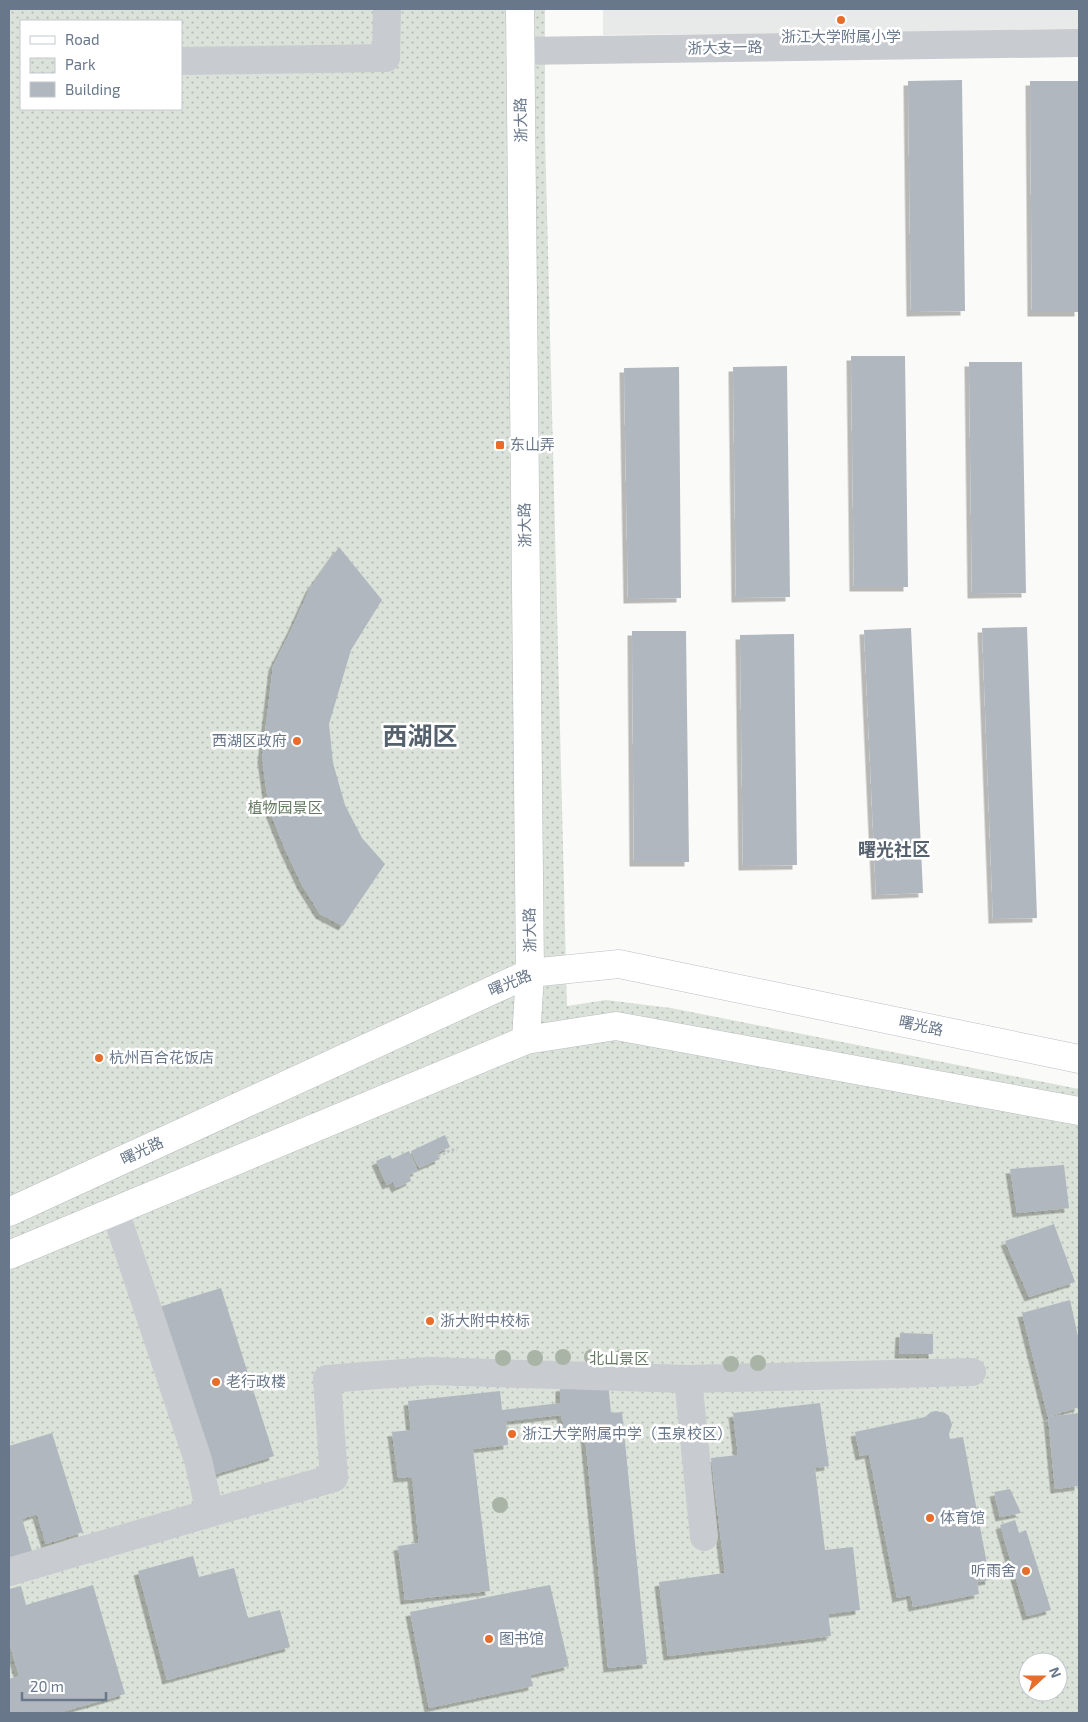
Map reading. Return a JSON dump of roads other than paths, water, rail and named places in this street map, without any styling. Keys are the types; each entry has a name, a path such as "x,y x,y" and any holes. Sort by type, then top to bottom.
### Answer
{"main road":[{"name":"浙大路","path":"520,9 530,973 526,1040"},
{"name":"曙光路","path":"9,1212 530,973 619,964 1079,1059"},
{"path":"9,1255 526,1040 616,1026 1079,1111"}],"street":[{"path":"182,61 386,58 387,9"},
{"name":"浙大支一路","path":"520,51 1079,43"},
{"path":"115,1211 198,1460 210,1513"},
{"path":"9,1572 334,1478 327,1378 429,1371 688,1379 972,1372"},
{"path":"688,1379 704,1537"}],"place":[{"name":"浙江大学附属小学","path":"841,20"},
{"name":"东山弄","path":"500,445"},
{"name":"西湖区政府","path":"297,741"},
{"name":"杭州百合花饭店","path":"99,1058"},
{"name":"浙大附中校标","path":"430,1321"},
{"name":"老行政楼","path":"216,1382"},
{"name":"浙江大学附属中学（玉泉校区）","path":"512,1434"},
{"name":"体育馆","path":"930,1518"},
{"name":"听雨舍","path":"1026,1571"},
{"name":"图书馆","path":"489,1639"}],"district":[{"name":"西湖区","path":"420,736"},
{"name":"曙光社区","path":"894,850"}],"park label":[{"name":"植物园景区","path":"285,808"},
{"name":"北山景区","path":"619,1359"}]}
